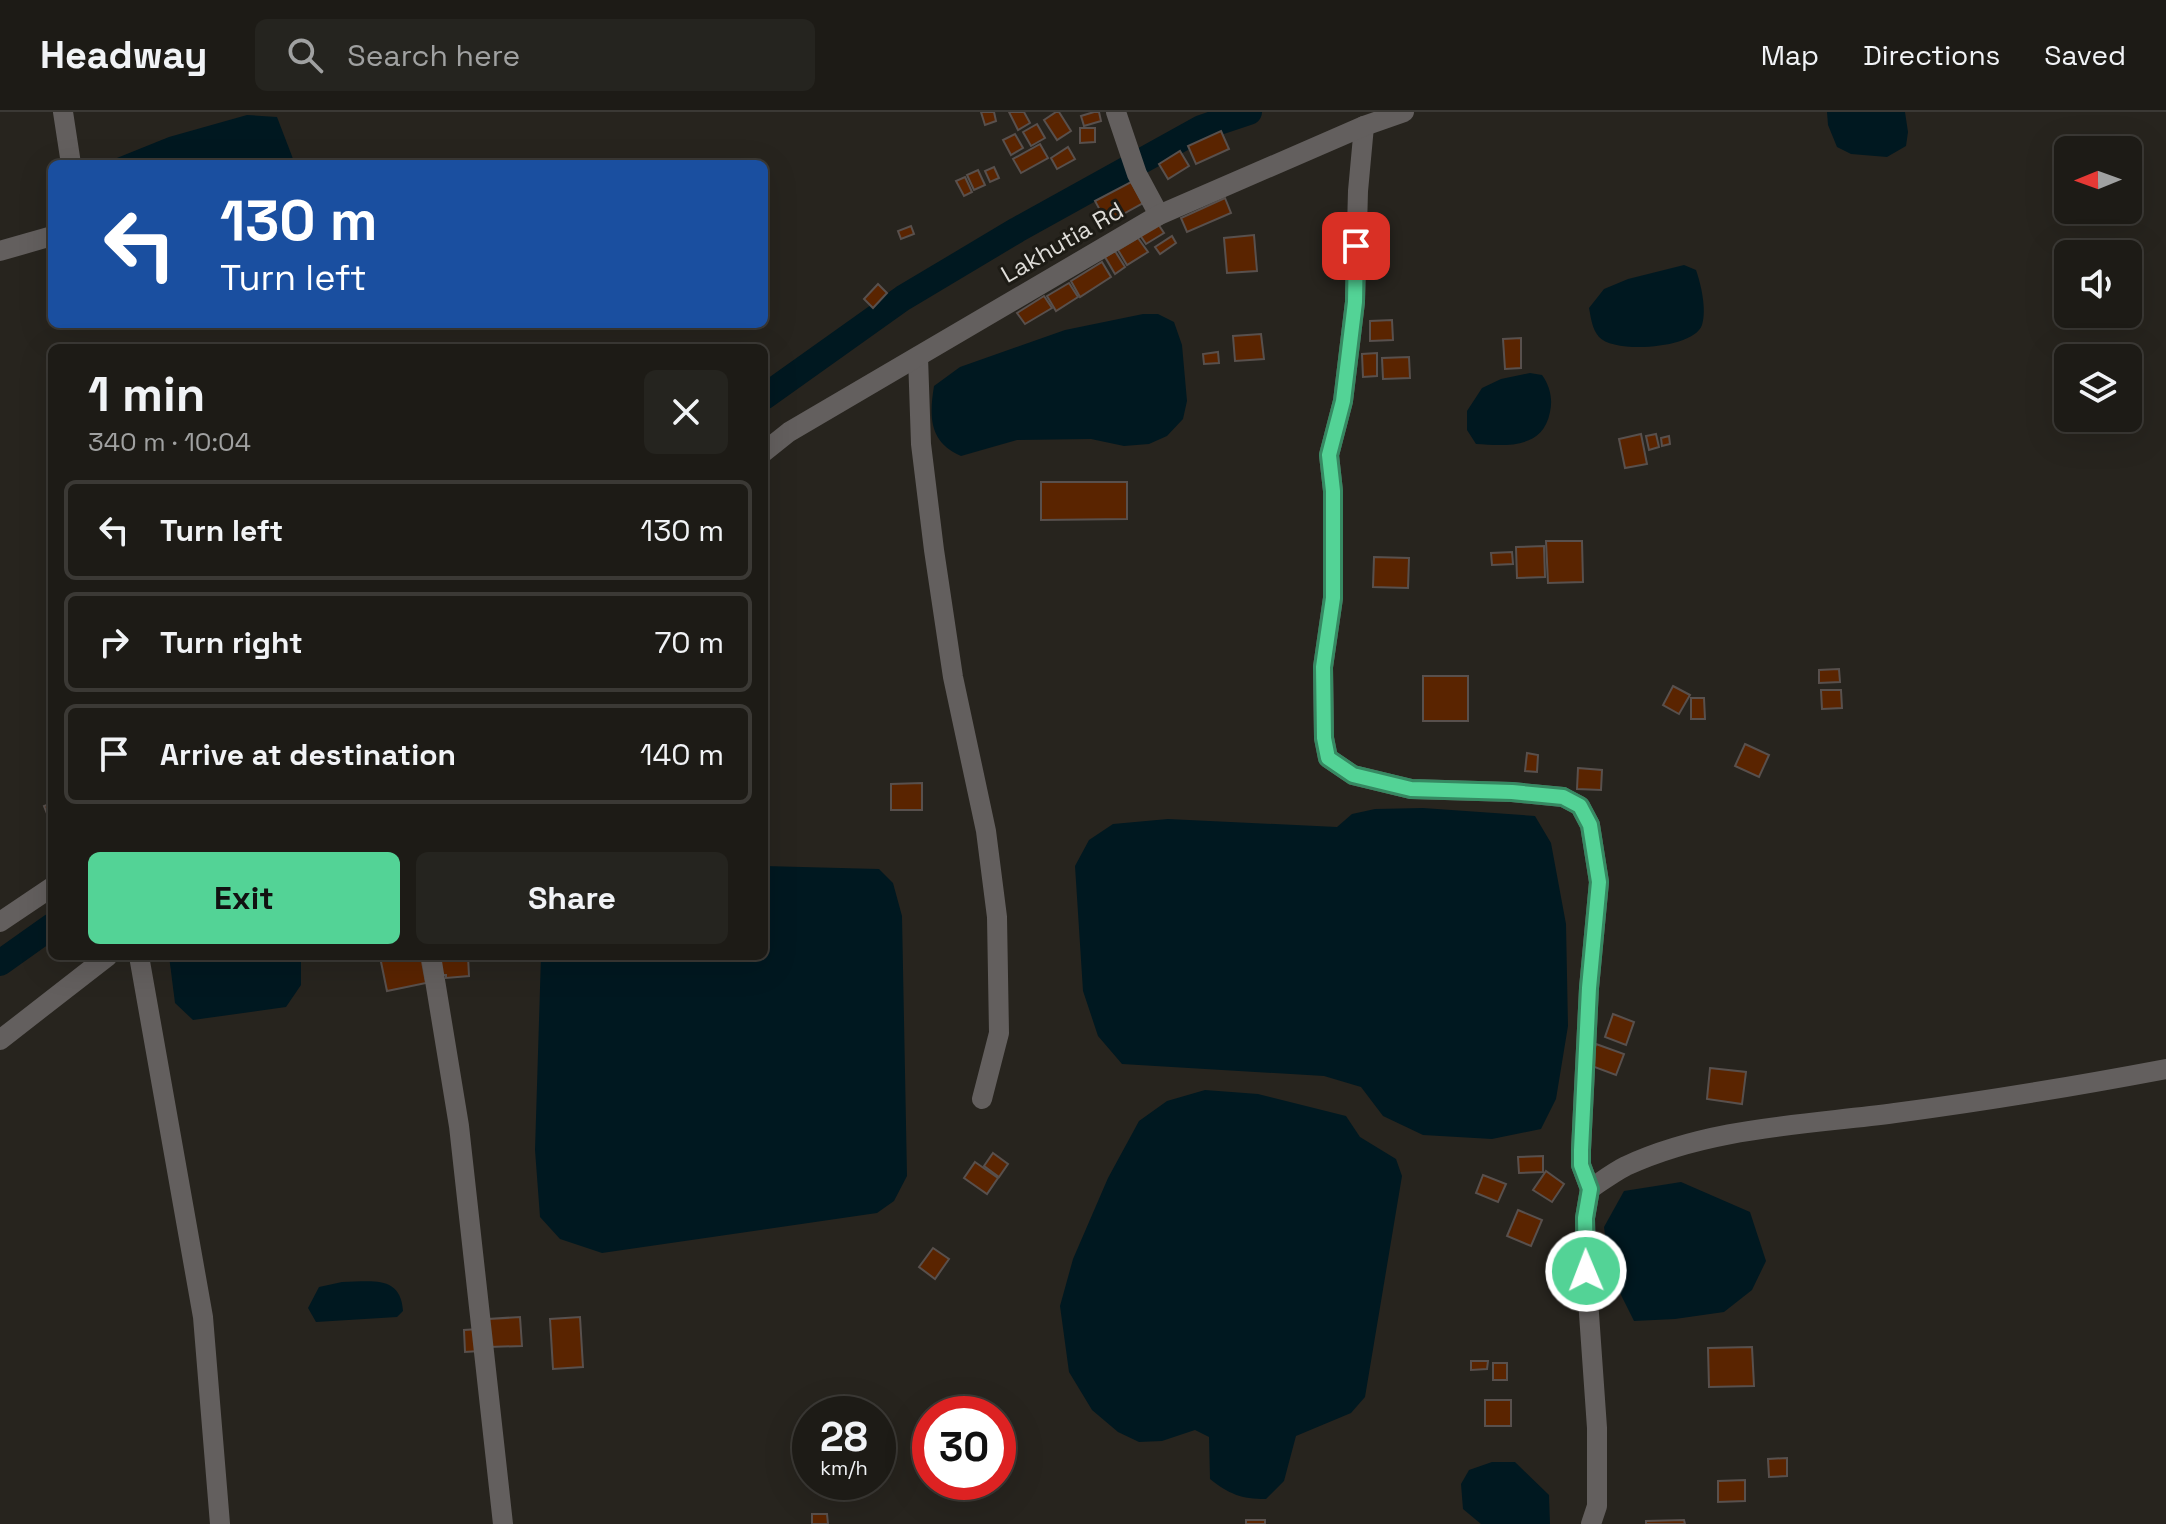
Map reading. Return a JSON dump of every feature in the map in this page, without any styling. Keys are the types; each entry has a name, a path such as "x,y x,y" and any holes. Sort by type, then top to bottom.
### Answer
{"street":[{"path":"63,112 70,160"},
{"path":"1116,112 1137,174 1159,215"},
{"name":"Lakhutia Rd","path":"768,449 789,432 1159,215 1364,126 1404,112"},
{"path":"1364,126 1358,191 1355,302 1343,401 1329,455 1333,491 1333,598 1323,667 1324,738 1328,758 1353,775 1411,789 1563,797 1580,806 1590,825 1599,882 1589,988 1581,1165 1590,1189 1585,1244 1597,1428 1597,1506 1591,1524"},
{"path":"0,251 48,237"},
{"path":"918,357 921,444 936,564 953,677 986,831 997,917 999,1033 982,1099"},
{"path":"0,922 48,890"},
{"path":"0,1040 103,960"},
{"path":"140,960 203,1317 220,1524"},
{"path":"432,960 459,1126 503,1524"},
{"path":"1590,1189 1625,1167 1708,1139 1789,1125 2013,1097 2166,1069"}],"water":[{"path":"1827,112 1905,112 1908,132 1906,146 1887,157 1851,154 1837,147 1828,125"},
{"path":"247,115 277,117 293,160 112,160 169,137"},
{"path":"1684,265 1696,270 1703,297 1702,325 1696,333 1670,344 1636,347 1620,346 1599,337 1593,327 1589,308 1604,289 1628,279"},
{"path":"1143,314 1158,314 1174,322 1182,345 1187,401 1183,419 1167,436 1149,444 1124,446 1091,439 1017,440 961,456 950,450 937,436 932,418 934,386 960,367 1065,330"},
{"path":"1530,373 1542,375 1550,393 1550,412 1540,433 1532,439 1511,445 1476,444 1467,430 1467,411 1482,388 1501,379"},
{"path":"1423,808 1535,816 1551,843 1566,924 1568,1026 1556,1099 1541,1129 1492,1139 1423,1135 1383,1116 1361,1087 1324,1076 1122,1064 1098,1036 1083,991 1075,866 1089,840 1113,824 1168,819 1337,827 1352,814 1375,809"},
{"path":"768,866 879,869 893,883 902,916 907,1176 894,1201 877,1213 602,1253 560,1239 540,1217 535,1150 541,960 768,960"},
{"path":"170,960 301,960 301,985 286,1007 193,1020 175,1003"},
{"path":"1205,1090 1258,1094 1346,1116 1360,1137 1396,1159 1402,1176 1365,1397 1351,1413 1296,1436 1284,1481 1266,1499 1236,1495 1210,1479 1209,1437 1195,1430 1162,1441 1139,1442 1118,1432 1092,1410 1069,1372 1060,1306 1073,1259 1108,1178 1139,1121 1167,1101"},
{"path":"1681,1182 1750,1212 1766,1261 1752,1290 1724,1312 1634,1321 1610,1273 1604,1227 1624,1191"},
{"path":"373,1281 390,1286 397,1291 403,1311 397,1317 316,1322 308,1308 319,1287 342,1282"},
{"path":"1492,1462 1515,1462 1549,1495 1550,1524 1481,1524 1463,1509 1461,1484 1469,1470"}],"building":[{"path":"981,112 994,112 996,121 985,125"},
{"path":"1009,112 1024,112 1030,123 1018,130"},
{"path":"1056,112 1071,131 1057,140 1044,120"},
{"path":"1099,112 1101,121 1084,126 1081,116"},
{"path":"1037,124 1045,138 1031,146 1023,132"},
{"path":"1080,128 1095,128 1095,142 1080,143"},
{"path":"1221,131 1229,149 1196,164 1188,146"},
{"path":"1015,134 1023,148 1011,155 1003,140"},
{"path":"1040,144 1048,158 1021,173 1013,159"},
{"path":"1068,147 1075,159 1057,169 1051,158"},
{"path":"1180,151 1189,166 1168,179 1159,164"},
{"path":"994,167 999,178 990,182 985,171"},
{"path":"978,170 985,185 974,190 967,175"},
{"path":"965,177 972,192 964,196 956,181"},
{"path":"1131,182 1143,203 1107,223 1095,201"},
{"path":"1225,198 1231,213 1187,232 1181,218"},
{"path":"1158,224 1164,233 1146,244 1140,235"},
{"path":"911,226 914,234 901,239 898,231"},
{"path":"1254,235 1257,271 1227,273 1224,238"},
{"path":"1172,236 1176,243 1160,254 1155,247"},
{"path":"1138,238 1148,252 1127,265 1118,250"},
{"path":"1115,251 1125,267 1115,274 1105,257"},
{"path":"1102,262 1111,277 1080,297 1071,281"},
{"path":"1069,283 1078,297 1056,311 1047,296"},
{"path":"878,284 887,293 873,308 864,299"},
{"path":"1044,296 1052,308 1025,324 1017,313"},
{"path":"1392,320 1393,340 1370,341 1370,321"},
{"path":"1261,334 1264,359 1235,361 1233,336"},
{"path":"1521,338 1521,368 1505,369 1503,339"},
{"path":"1218,352 1219,363 1204,364 1203,354"},
{"path":"1377,353 1377,376 1363,377 1362,354"},
{"path":"1409,357 1410,378 1383,379 1382,358"},
{"path":"1641,434 1647,464 1625,468 1619,439"},
{"path":"1656,434 1659,447 1649,450 1646,436"},
{"path":"1669,436 1670,444 1662,446 1661,438"},
{"path":"1041,482 1127,482 1127,519 1041,520"},
{"path":"1546,541 1582,541 1583,582 1548,583"},
{"path":"1544,546 1545,577 1517,578 1516,547"},
{"path":"1512,552 1513,564 1492,565 1491,553"},
{"path":"1374,557 1409,558 1408,588 1373,587"},
{"path":"1839,669 1840,682 1819,683 1819,670"},
{"path":"1423,676 1468,676 1468,721 1423,721"},
{"path":"1673,686 1690,695 1679,714 1663,705"},
{"path":"1821,690 1841,690 1842,708 1822,709"},
{"path":"1691,698 1704,698 1705,719 1691,719"},
{"path":"1745,744 1769,755 1759,777 1735,766"},
{"path":"1527,753 1538,755 1537,772 1525,771"},
{"path":"1578,768 1602,770 1601,790 1577,789"},
{"path":"922,783 922,810 891,810 891,784"},
{"path":"381,960 422,960 426,983 387,991"},
{"path":"435,960 468,960 469,976 446,978 446,975 436,975"},
{"path":"1613,1014 1634,1022 1626,1045 1605,1037"},
{"path":"1596,1044 1624,1054 1616,1075 1589,1065"},
{"path":"1710,1068 1746,1072 1742,1104 1707,1099"},
{"path":"993,1153 1008,1164 999,1177 984,1166"},
{"path":"1543,1156 1543,1172 1519,1173 1518,1157"},
{"path":"975,1162 998,1178 987,1194 964,1178"},
{"path":"1546,1171 1564,1184 1552,1202 1533,1190"},
{"path":"1483,1175 1506,1184 1498,1202 1476,1193"},
{"path":"1518,1210 1542,1220 1531,1246 1507,1236"},
{"path":"933,1248 949,1259 935,1279 919,1267"},
{"path":"520,1317 522,1346 489,1347 488,1319"},
{"path":"580,1317 583,1367 553,1369 550,1319"},
{"path":"478,1329 479,1351 465,1352 464,1330"},
{"path":"1752,1347 1754,1386 1709,1387 1708,1348"},
{"path":"1471,1361 1488,1361 1487,1369 1471,1370"},
{"path":"1493,1363 1507,1363 1507,1380 1493,1380"},
{"path":"1485,1400 1511,1400 1511,1426 1485,1426"},
{"path":"1787,1458 1787,1476 1769,1477 1768,1459"},
{"path":"1745,1480 1745,1501 1718,1502 1718,1481"},
{"path":"812,1514 827,1514 828,1524 812,1524"},
{"path":"1246,1520 1265,1520 1265,1524 1246,1524"},
{"path":"1684,1520 1685,1524 1646,1524 1646,1521"}],"waterway":[{"path":"768,394 903,298 1017,230 1201,128 1249,112"},
{"path":"0,963 48,929"}],"route":[{"path":"1356,246 1355,302 1343,401 1329,455 1333,491 1333,598 1323,667 1324,738 1328,758 1353,775 1411,789 1563,797 1580,806 1590,825 1599,882 1589,988 1581,1150 1581,1165 1590,1189 1585,1218 1586,1271"}]}
